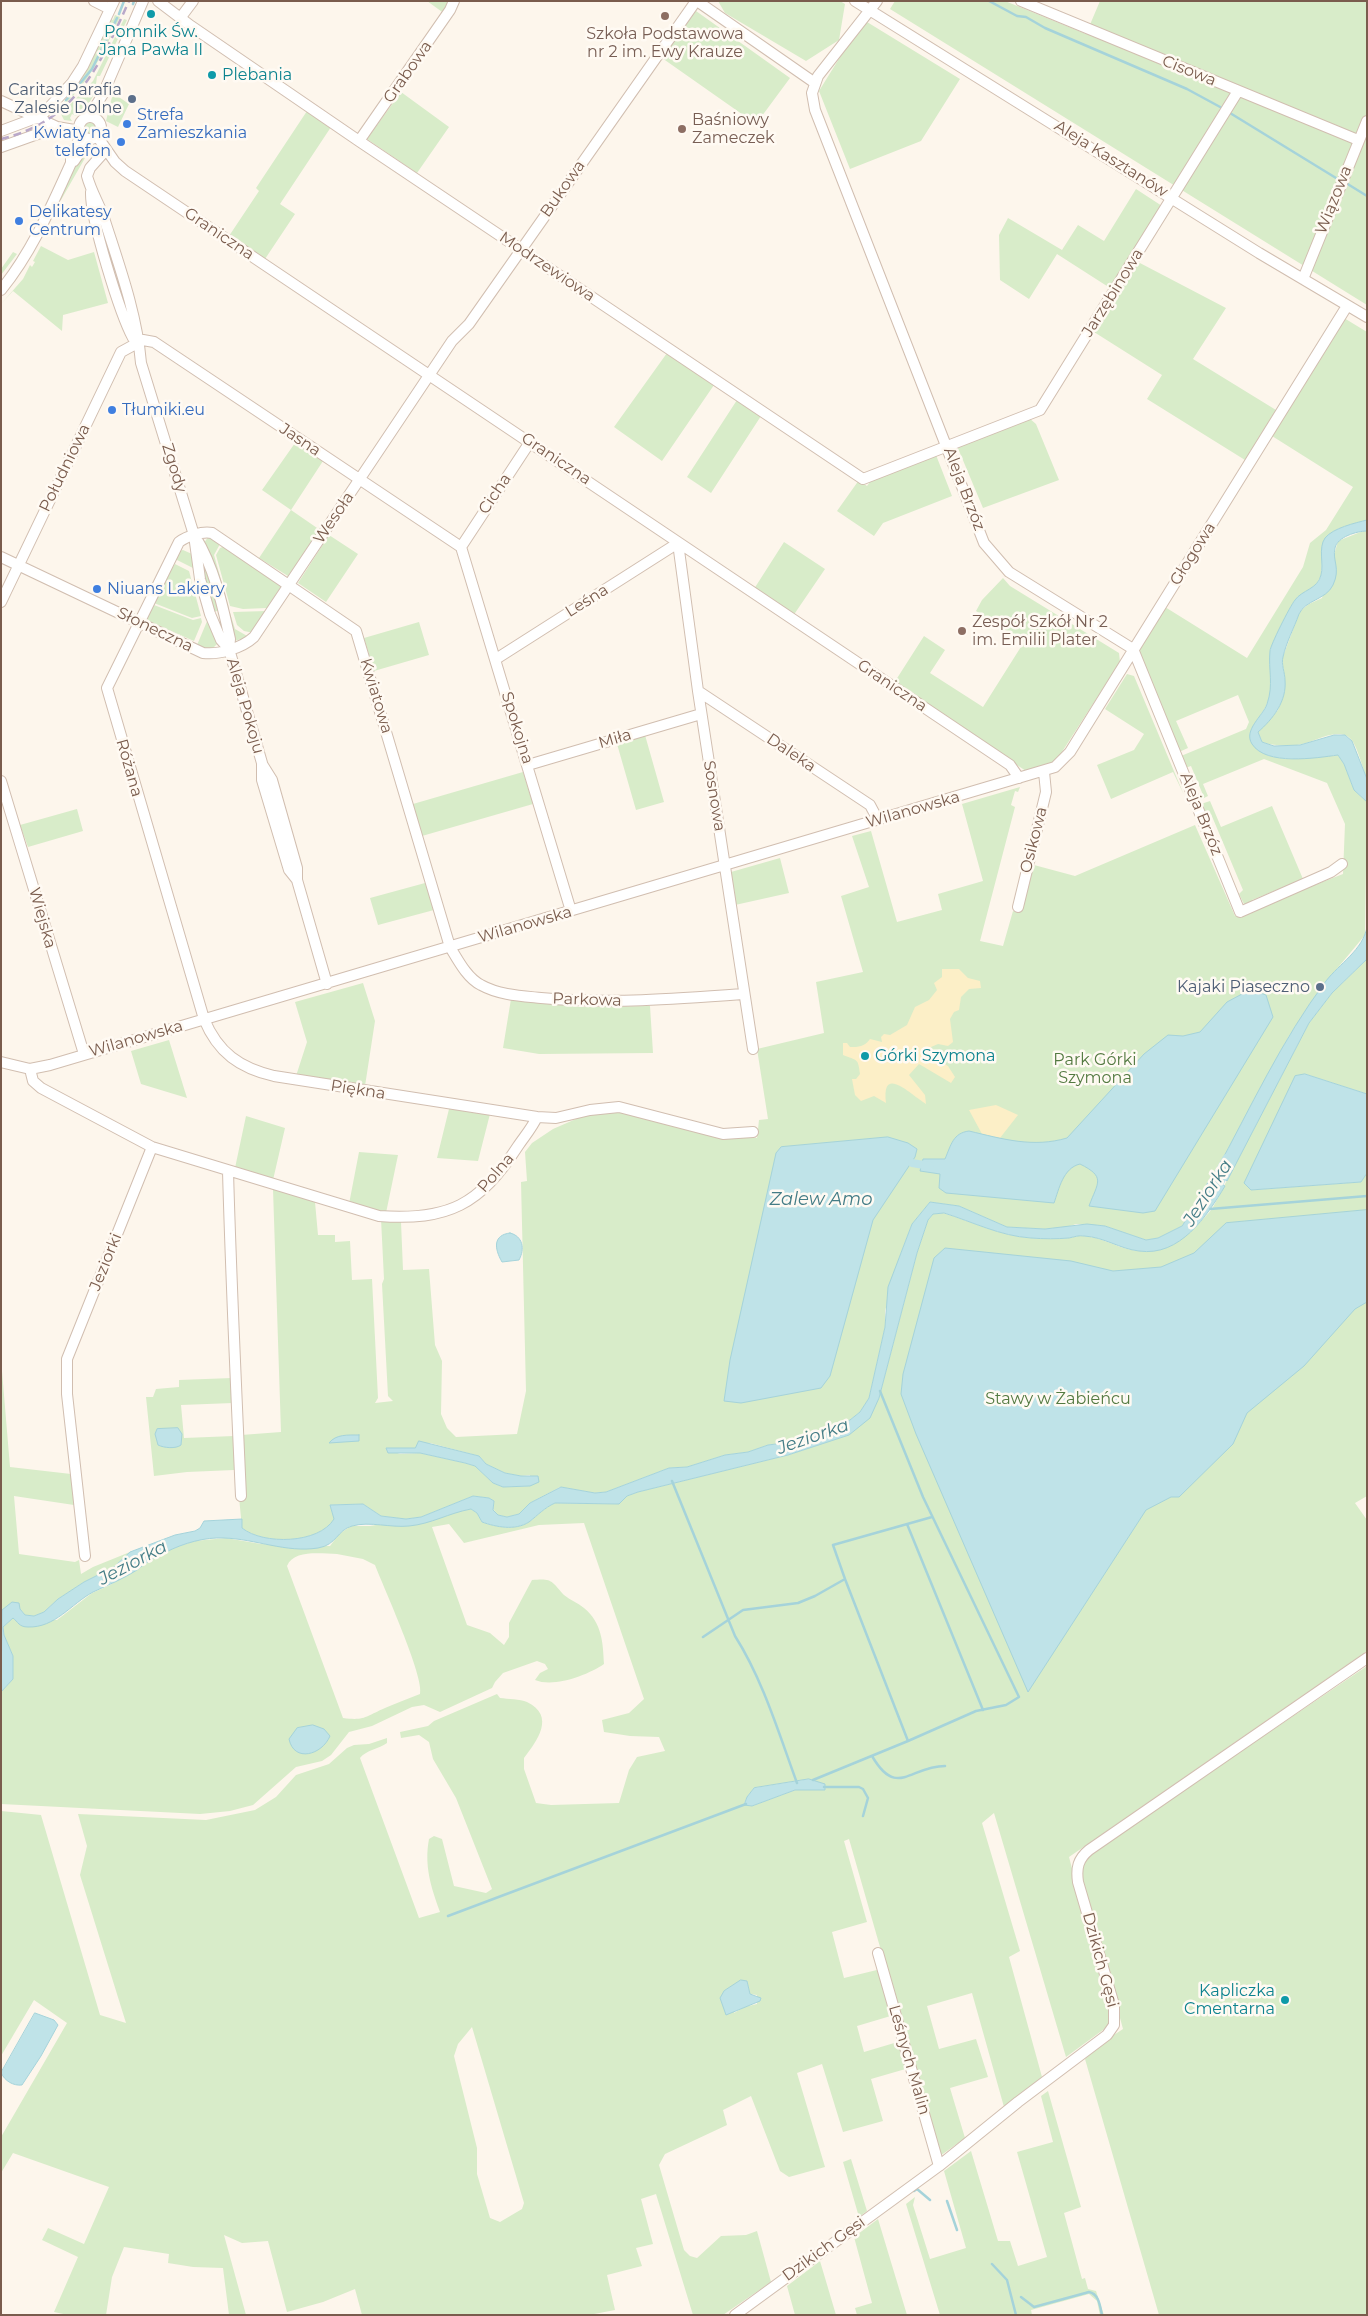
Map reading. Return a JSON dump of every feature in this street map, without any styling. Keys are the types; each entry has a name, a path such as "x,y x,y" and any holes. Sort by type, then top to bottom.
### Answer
{"street":[{"path":"1,131 38,118 78,75 112,5 94,1"},
{"path":"93,119 143,1"},
{"name":"Modrzewiowa","path":"158,1 191,26 359,141 863,479 947,445"},
{"path":"181,17 193,1"},
{"name":"Grabowa","path":"359,141 450,10 454,1"},
{"path":"697,1 815,83 824,67 877,1"},
{"name":"Bukowa","path":"430,375 452,340 470,324 697,1"},
{"name":"Aleja Kasztanów","path":"855,1 1367,317"},
{"name":"Cisowa","path":"1021,1 1358,140"},
{"name":"Aleja Brzóz","path":"815,83 812,93 815,110 984,542 1009,572 1133,650 1240,912 1331,872 1342,864"},
{"name":"Jarzębinowa","path":"947,445 1040,410 1238,91"},
{"path":"1,101 57,127 87,135"},
{"path":"3,285 28,253 71,163 71,157 87,135 100,130 93,119"},
{"path":"87,135 81,122 93,119"},
{"name":"Wiązowa","path":"1303,279 1367,121"},
{"path":"1,147 57,127"},
{"name":"Graniczna","path":"87,135 106,150 125,171 1010,765 1019,778"},
{"name":"Zgody","path":"106,150 88,172 91,188 90,199 95,223 120,306 132,336 137,343 141,363 194,535"},
{"name":"Głogowa","path":"1019,778 1044,772 1060,763 1070,752 1348,306"},
{"name":"Jasna","path":"137,343 143,340 154,342 461,547"},
{"name":"Południowa","path":"1,602 121,352 137,343"},
{"name":"Wesoła","path":"229,649 248,643 254,637 430,375"},
{"name":"Cicha","path":"461,547 530,442"},
{"name":"Kwiatowa","path":"194,535 208,532 220,538 290,584 356,631 450,947"},
{"name":"Aleja Pokoju","path":"194,535 223,610 230,639 229,649 262,763 272,780 278,818 298,868 297,880 327,984"},
{"name":"Różana","path":"194,535 181,540 172,554 109,683 108,694 204,1019"},
{"path":"172,554 180,548 199,551 209,542 220,538"},
{"name":"Leśna","path":"496,659 678,543"},
{"name":"Sosnowa","path":"678,543 701,714 753,1050"},
{"name":"Spokojna","path":"461,547 571,911"},
{"name":"Słoneczna","path":"1,557 203,653 210,654 229,649"},
{"name":"Daleka","path":"698,691 870,805 878,820"},
{"name":"Miła","path":"528,765 701,714"},
{"name":"Osikowa","path":"1018,907 1046,792 1044,772"},
{"name":"Wilanowska","path":"30,1069 327,984 1019,778"},
{"name":"Wiejska","path":"2,783 84,1054"},
{"name":"Parkowa","path":"450,947 469,974 479,984 518,995 576,1001 640,1001 744,994"},
{"name":"Piękna","path":"204,1019 225,1053 256,1072 298,1081 537,1117"},
{"path":"1,1062 30,1069 33,1081 41,1088 152,1147"},
{"path":"537,1117 556,1118 598,1109 619,1107 723,1134 753,1132"},
{"name":"Polna","path":"152,1147 228,1172 379,1216 437,1214 470,1200 494,1180 506,1166 537,1117"},
{"name":"Jeziorki","path":"85,1556 67,1394 67,1359 152,1147"},
{"path":"228,1172 233,1354 237,1400 240,1496"},
{"name":"Dzikich Gęsi","path":"734,2315 939,2166 1018,2102 1108,2035 1115,2021 1114,2004 1078,1882 1077,1867 1082,1855 1367,1658"},
{"name":"Leśnych Malin","path":"878,1953 939,2166"}],"green space":[{"path":"427,1 451,1 445,14"},
{"path":"718,1 840,1 845,4 839,40 806,61 725,13"},
{"path":"895,1 1005,1 1086,34 1100,1 1367,1 1367,305 890,9"},
{"path":"696,11 790,78 756,124 662,58"},
{"path":"115,15 120,17 88,78 60,109 110,19 113,20"},
{"path":"124,19 127,20 100,76 97,76 95,93 86,108 76,116 72,114 70,118 72,121 64,120 61,114 93,81"},
{"path":"867,22 960,79 921,141 850,169 819,91 850,41"},
{"path":"401,92 449,127 417,173 367,139"},
{"path":"113,93 129,104 118,127 106,121"},
{"path":"307,111 331,127 280,204 295,214 265,259 229,236 259,191 256,188"},
{"path":"90,122 96,128 90,134 84,128"},
{"path":"82,154 85,158 61,200 58,198"},
{"path":"1136,189 1162,206 1110,288 1057,254 1029,299 1000,280 999,235 1008,218 1062,250 1078,225 1104,241"},
{"path":"41,246 68,260 94,252 108,303 63,315 62,331 13,291 1,304 23,279 30,265 32,267"},
{"path":"13,252 17,254 1,275 1,269"},
{"path":"1138,262 1226,308 1193,359 1276,410 1245,460 1147,399 1162,375 1094,332"},
{"name":"Park Górki Szymona","path":"1344,318 1367,332 1367,520 1338,529 1326,538 1323,545 1321,576 1315,587 1295,600 1270,650 1271,692 1266,706 1252,729 1267,755 1285,759 1338,755 1344,764 1354,790 1367,802 1365,935 1326,982 1289,1036 1215,1173 1182,1226 1158,1238 1146,1240 1105,1226 1076,1224 1067,1227 1045,1229 1007,1227 959,1206 930,1202 912,1224 901,1253 885,1311 885,1327 869,1398 860,1412 850,1420 784,1443 768,1445 748,1452 725,1455 687,1467 669,1468 606,1492 595,1493 560,1487 530,1503 519,1514 507,1517 498,1515 493,1509 494,1501 489,1498 473,1496 421,1517 406,1519 381,1516 363,1504 330,1505 335,1519 327,1527 304,1537 290,1539 263,1537 252,1534 242,1528 239,1497 241,1435 281,1432 273,1189 315,1202 318,1235 335,1235 335,1242 350,1241 352,1280 372,1279 378,1398 375,1403 393,1401 388,1396 382,1284 384,1279 381,1219 401,1222 403,1270 429,1269 435,1345 442,1361 441,1414 447,1428 456,1437 517,1434 526,1391 521,1182 527,1181 525,1152 532,1143 553,1129 592,1112 624,1111 757,1138 759,1120 768,1119 757,1049 824,1033 816,982 863,972 841,896 869,887 852,836 871,831 897,922 942,910 938,894 983,881 962,804 1020,787 1018,792 1015,791 1011,805 1015,807 980,941 1003,946 1013,911 1020,913 1034,865 1075,876 1195,825 1235,916 1343,874 1345,824 1327,783 1264,759 1203,784 1208,796 1200,800 1198,798 1203,795 1191,766 1185,768 1181,756 1246,729 1249,722 1238,695 1176,721 1188,748 1179,752 1137,651 1165,607 1247,658 1303,567 1310,543 1326,530 1353,487 1272,436","holes":["430,1443 479,1456 486,1464 505,1473 521,1476 530,1475 530,1486 503,1487 493,1483 475,1466 420,1453 400,1454 386,1449 415,1448"]},
{"path":"667,353 714,385 662,461 614,427"},
{"path":"737,400 761,416 711,493 687,477"},
{"path":"1029,418 1036,424 1059,480 983,508 957,446"},
{"path":"295,443 323,461 291,510 262,490"},
{"path":"936,455 952,496 883,523 874,536 837,511 859,480 867,486 873,478"},
{"path":"291,510 320,530 288,576 259,558"},
{"path":"1367,531 1367,779 1355,746 1348,737 1334,734 1304,744 1280,745 1262,742 1258,732 1278,710 1285,682 1282,659 1300,611 1322,598 1338,541"},
{"path":"329,535 358,554 326,602 298,583"},
{"path":"208,537 220,544 214,555 229,608 226,609 204,543"},
{"path":"784,542 825,569 793,616 754,589"},
{"path":"197,544 211,576 220,610 213,612"},
{"path":"225,546 282,585 267,608 243,609 230,606 216,555 220,548"},
{"path":"183,550 192,554 195,569 175,559 179,551"},
{"path":"175,564 189,571 201,616 192,618 154,603 171,566 173,567"},
{"path":"1003,578 1010,586 1119,653 1120,662 1058,758 1054,762 1026,771 894,683 924,636 945,650 930,673 983,707 1024,642 976,611 982,600"},
{"path":"154,605 193,620 201,618 202,622 194,641 148,621 147,617"},
{"path":"267,611 254,633 244,631 237,625 233,612"},
{"path":"227,613 230,613 235,629 249,637 234,641"},
{"path":"208,619 218,643 212,649 206,649 197,645"},
{"path":"419,622 429,655 374,671 364,638"},
{"path":"1127,674 1134,676 1184,795 1173,772 1111,799 1097,765 1134,750 1144,734 1105,709"},
{"path":"645,735 664,802 636,810 617,744"},
{"path":"523,772 533,804 422,836 413,804"},
{"path":"1210,801 1221,827 1272,806 1303,879 1252,900 1254,905 1245,906 1239,894 1243,890 1211,814 1205,814 1201,804"},
{"path":"77,809 83,831 28,847 20,825"},
{"path":"780,858 789,893 735,905 731,872"},
{"path":"425,883 434,910 378,925 370,898"},
{"path":"1367,959 1367,1094 1305,1074 1252,1190 1361,1182 1367,1173 1367,1496 1355,1503 1367,1520 1367,1651 1069,1857 1111,2018 1107,2027 1066,2057 994,1813 982,1823 1020,1951 1009,1957 1042,2077 1004,2107 972,1993 927,2006 939,2049 976,2039 988,2077 950,2088 965,2138 940,2156 849,1839 844,1841 867,1922 832,1932 844,1978 881,1969 894,2015 857,2026 864,2052 901,2041 909,2068 871,2079 883,2121 843,2132 822,2064 797,2073 825,2167 789,2177 780,2171 751,2096 723,2110 727,2125 665,2154 659,2165 684,2250 690,2256 697,2258 721,2236 746,2235 757,2231 771,2282 723,2315 693,2315 656,2194 641,2199 653,2244 636,2248 642,2266 607,2275 615,2310 589,2315 362,2315 355,2289 323,2302 287,2312 268,2241 242,2243 224,2235 246,2315 229,2315 223,2268 193,2267 168,2263 169,2254 124,2247 112,2277 106,2315 68,2315 54,2312 78,2257 42,2240 48,2228 84,2244 109,2187 13,2153 1,2173 1,2137 67,2023 34,2000 1,2056 1,1811 41,1815 100,2015 126,2023 80,1875 87,1846 78,1814 206,1820 255,1810 276,1797 296,1775 329,1764 347,1748 354,1745 369,1744 387,1738 387,1743 360,1758 419,1918 440,1912 431,1885 427,1858 429,1839 434,1836 442,1839 454,1886 486,1893 492,1889 456,1798 433,1759 429,1742 419,1735 401,1738 400,1732 428,1726 434,1721 497,1694 500,1698 527,1702 541,1714 542,1721 538,1737 524,1758 524,1769 536,1803 551,1805 619,1803 629,1770 637,1757 665,1751 659,1737 630,1736 604,1732 602,1720 629,1713 644,1699 584,1523 539,1525 464,1543 449,1524 432,1527 467,1625 490,1633 504,1645 509,1637 509,1623 532,1580 548,1580 564,1595 584,1608 595,1620 602,1641 604,1664 571,1679 543,1682 535,1680 540,1673 548,1669 545,1664 537,1661 503,1673 492,1688 440,1712 424,1705 412,1707 372,1726 349,1732 331,1755 322,1761 296,1767 253,1805 230,1811 200,1814 1,1804 1,1692 13,1679 13,1656 4,1635 3,1627 13,1618 57,1620 92,1593 110,1585 166,1551 194,1541 226,1538 261,1544 330,1546 339,1534 351,1526 370,1526 471,1509 477,1513 482,1522 499,1527 512,1527 524,1525 555,1503 619,1504 627,1496 638,1492 788,1455 848,1435 879,1398 917,1253 928,1220 933,1214 943,1213 997,1232 1020,1237 1050,1239 1089,1237 1138,1251 1151,1251 1174,1244 1194,1229 1212,1209 1309,1023 1332,993","holes":["1139,1520 1078,1614 1129,1525","316,1553 337,1554 363,1559 375,1565 410,1652 420,1685 420,1694 361,1718 343,1718 287,1566 296,1557","809,1779 824,1790 795,1790 752,1806 744,1804 754,1788","747,1981 750,1994 757,1995 757,2004 744,2007 734,2013","472,2027 524,2203 522,2209 500,2222 490,2218 477,2174 477,2148 454,2056 458,2044"]},
{"path":"363,983 375,1021 365,1086 296,1076 307,1042 295,1002"},
{"path":"511,999 580,1007 650,1006 653,1053 539,1054 503,1048"},
{"path":"169,1040 187,1098 141,1084 131,1051"},
{"path":"449,1109 490,1114 478,1161 437,1158"},
{"path":"246,1116 285,1128 273,1180 235,1168"},
{"path":"359,1152 398,1155 386,1213 349,1204"},
{"path":"1,1359 10,1467 71,1474 74,1505 14,1496 19,1554 75,1562 79,1560 81,1574 130,1552 114,1567 84,1582 58,1599 44,1612 34,1616 25,1615 20,1609 1,1611"},
{"path":"232,1378 233,1403 181,1405 184,1438 234,1436 234,1470 187,1472 154,1476 146,1397 153,1397 156,1389 179,1387 179,1380"},
{"path":"1367,1666 1367,2315 1159,2315 1085,2059 1100,2044 1123,2029 1082,1879 1082,1863 1085,1857"},
{"path":"1048,2091 1081,2207 1064,2213 1082,2279 1085,2278 1088,2289 1096,2291 1104,2315 1100,2315 1097,2301 1089,2294 1031,2310 1032,2315 940,2315 906,2204 915,2197 913,2205 930,2259 966,2248 944,2171 971,2151 998,2241 1010,2241 1018,2266 1047,2257 1017,2152 1053,2142 1041,2096"},
{"path":"851,2159 867,2211 859,2217 843,2162"},
{"path":"878,2219 907,2315 857,2315 855,2308 872,2303 854,2237"},
{"path":"820,2261 836,2315 795,2315 787,2286"}],"sand":[{"path":"942,969 959,969 968,978 980,981 981,988 969,989 961,997 959,1010 954,1012 950,1019 953,1042 948,1046 938,1044 931,1047 930,1055 948,1066 955,1077 951,1083 919,1064 909,1075 925,1095 926,1104 899,1085 893,1084 888,1085 886,1103 874,1096 861,1101 855,1095 852,1079 856,1079 860,1074 858,1065 856,1060 843,1055 843,1043 847,1043 850,1047 859,1047 870,1039 882,1042 881,1037 884,1034 890,1035 907,1025 915,1007 929,1000 937,990 934,983 942,977"},
{"path":"996,1105 1018,1115 1000,1138 982,1134 969,1110"}],"water":[{"path":"1367,520 1367,531 1348,535 1337,544 1334,553 1336,574 1330,590 1302,609 1299,614 1283,657 1284,695 1274,715 1258,732 1262,742 1274,746 1300,745 1334,735 1345,735 1352,741 1367,779 1367,802 1354,790 1344,764 1338,755 1305,759 1280,758 1259,751 1252,744 1250,734 1265,709 1269,697 1271,648 1295,600 1319,580 1322,571 1321,551 1325,538 1339,529"},
{"path":"1367,927 1367,959 1332,993 1309,1023 1227,1181 1215,1173 1267,1075 1310,1003 1331,975 1356,950 1365,935"},
{"path":"1255,991 1266,995 1273,1017 1155,1211 1143,1213 1089,1206 1098,1181 1094,1173 1080,1164 1074,1166 1066,1174 1054,1203 946,1193 939,1188 940,1174 920,1171 923,1159 945,1159 953,1140 964,1132 969,1131 1030,1142 1054,1141 1067,1138 1144,1054 1168,1035 1183,1036 1200,1032 1227,1002 1242,994"},
{"path":"1305,1074 1367,1094 1367,1173 1361,1182 1251,1190 1244,1183 1295,1076"},
{"name":"Zalew Amo","path":"888,1137 908,1143 917,1149 915,1157 873,1220 830,1376 821,1388 741,1403 724,1401 730,1360 776,1153 781,1147"},
{"path":"1211,1178 1225,1186 1210,1210 1191,1232 1179,1241 1167,1248 1154,1251 1132,1250 1098,1238 1082,1236 1055,1239 1008,1235 944,1213 933,1214 928,1220 917,1253 879,1398 870,1418 849,1435 788,1455 638,1492 627,1496 619,1504 555,1503 524,1525 512,1527 499,1527 482,1522 477,1513 471,1509 417,1525 366,1524 352,1526 343,1531 329,1544 318,1548 294,1549 224,1538 187,1543 158,1556 132,1573 93,1592 55,1620 46,1624 25,1627 13,1618 3,1627 4,1635 13,1656 13,1679 1,1692 2,1610 12,1602 19,1603 20,1609 25,1615 34,1616 44,1612 58,1599 84,1582 114,1567 130,1552 175,1535 195,1531 200,1528 204,1521 242,1519 242,1528 251,1534 276,1539 290,1539 304,1537 327,1527 334,1519 330,1505 363,1504 381,1516 406,1519 421,1517 473,1496 489,1498 494,1501 493,1510 498,1515 507,1517 519,1514 530,1503 561,1487 595,1493 606,1492 669,1468 687,1467 725,1455 748,1452 768,1445 784,1443 850,1420 860,1412 869,1398 885,1327 888,1287 912,1224 930,1202 959,1206 1007,1227 1045,1229 1087,1224 1105,1226 1146,1240 1158,1238 1182,1226"},
{"name":"Stawy w Żabieńcu","path":"1367,1210 1367,1302 1355,1309 1304,1366 1247,1413 1233,1444 1179,1497 1171,1497 1146,1510 1028,1692 916,1434 901,1394 903,1374 934,1258 945,1248 1071,1261 1113,1271 1161,1267 1194,1253 1226,1223"},
{"path":"510,1233 518,1237 522,1244 521,1256 519,1260 502,1262 497,1252 498,1239 504,1234"},
{"path":"178,1428 182,1434 181,1445 170,1448 158,1445 155,1434 157,1429"},
{"path":"359,1435 359,1441 329,1443 335,1438"},
{"path":"419,1441 479,1456 486,1464 505,1473 521,1476 538,1476 539,1482 530,1486 503,1487 493,1483 475,1466 420,1453 388,1453 386,1448 415,1448"},
{"path":"313,1725 324,1729 330,1736 326,1743 315,1752 308,1754 296,1751 289,1739 297,1728"},
{"path":"809,1779 825,1784 825,1790 795,1790 752,1806 744,1805 754,1788"},
{"path":"741,1980 747,1981 750,1994 761,1998 760,2001 726,2015 720,1998 724,1991"},
{"path":"35,2013 54,2020 58,2025 22,2085 15,2085 7,2081 1,2073"}],"waterway":[{"path":"119,14 124,1"},
{"path":"989,1 1017,16 1026,17 1045,28 1187,89 1222,108"},
{"path":"66,100 92,69 117,18"},
{"path":"1230,113 1336,178"},
{"path":"1346,183 1367,196"},
{"name":"Jeziorka","path":"1208,1198 1229,1160"},
{"path":"912,1163 930,1166"},
{"path":"1210,1209 1367,1196"},
{"path":"880,1391 923,1497 1019,1697 1006,1705 976,1711 908,1741"},
{"path":"672,1481 735,1636 762,1689 797,1783"},
{"path":"703,1637 743,1610 798,1603 845,1579 833,1545 932,1517"},
{"path":"907,1524 983,1710"},
{"path":"813,1780 908,1741 845,1579"},
{"path":"872,1756 881,1769 889,1776 897,1778 933,1767 945,1766"},
{"path":"824,1787 859,1787 863,1789 868,1798 863,1816"},
{"path":"448,1916 746,1804"},
{"path":"914,2191 917,2189 930,2200"},
{"path":"947,2201 957,2230"},
{"path":"992,2264 1007,2280 1016,2315"},
{"path":"1021,2297 1034,2307 1089,2292 1097,2298 1102,2315"}],"railway":[{"path":"1,139 27,131 49,119 67,104 96,68 129,1"}],"place":[{"name":"Pomnik Św. Jana Pawła II","path":"151,14"},
{"name":"Szkoła Podstawowa nr 2 im. Ewy Krauze","path":"665,16"},
{"name":"Plebania","path":"212,75"},
{"name":"Caritas Parafia Zalesie Dolne","path":"132,99"},
{"name":"Strefa Zamieszkania","path":"127,124"},
{"name":"Baśniowy Zameczek","path":"682,129"},
{"name":"Kwiaty na telefon","path":"121,142"},
{"name":"Delikatesy Centrum","path":"19,221"},
{"name":"Tłumiki.eu","path":"112,410"},
{"name":"Niuans Lakiery","path":"97,589"},
{"name":"Zespół Szkół Nr 2 im. Emilii Plater","path":"962,631"},
{"name":"Kajaki Piaseczno","path":"1320,987"},
{"name":"Górki Szymona","path":"865,1056"},
{"name":"Kapliczka Cmentarna","path":"1285,2000"}]}
